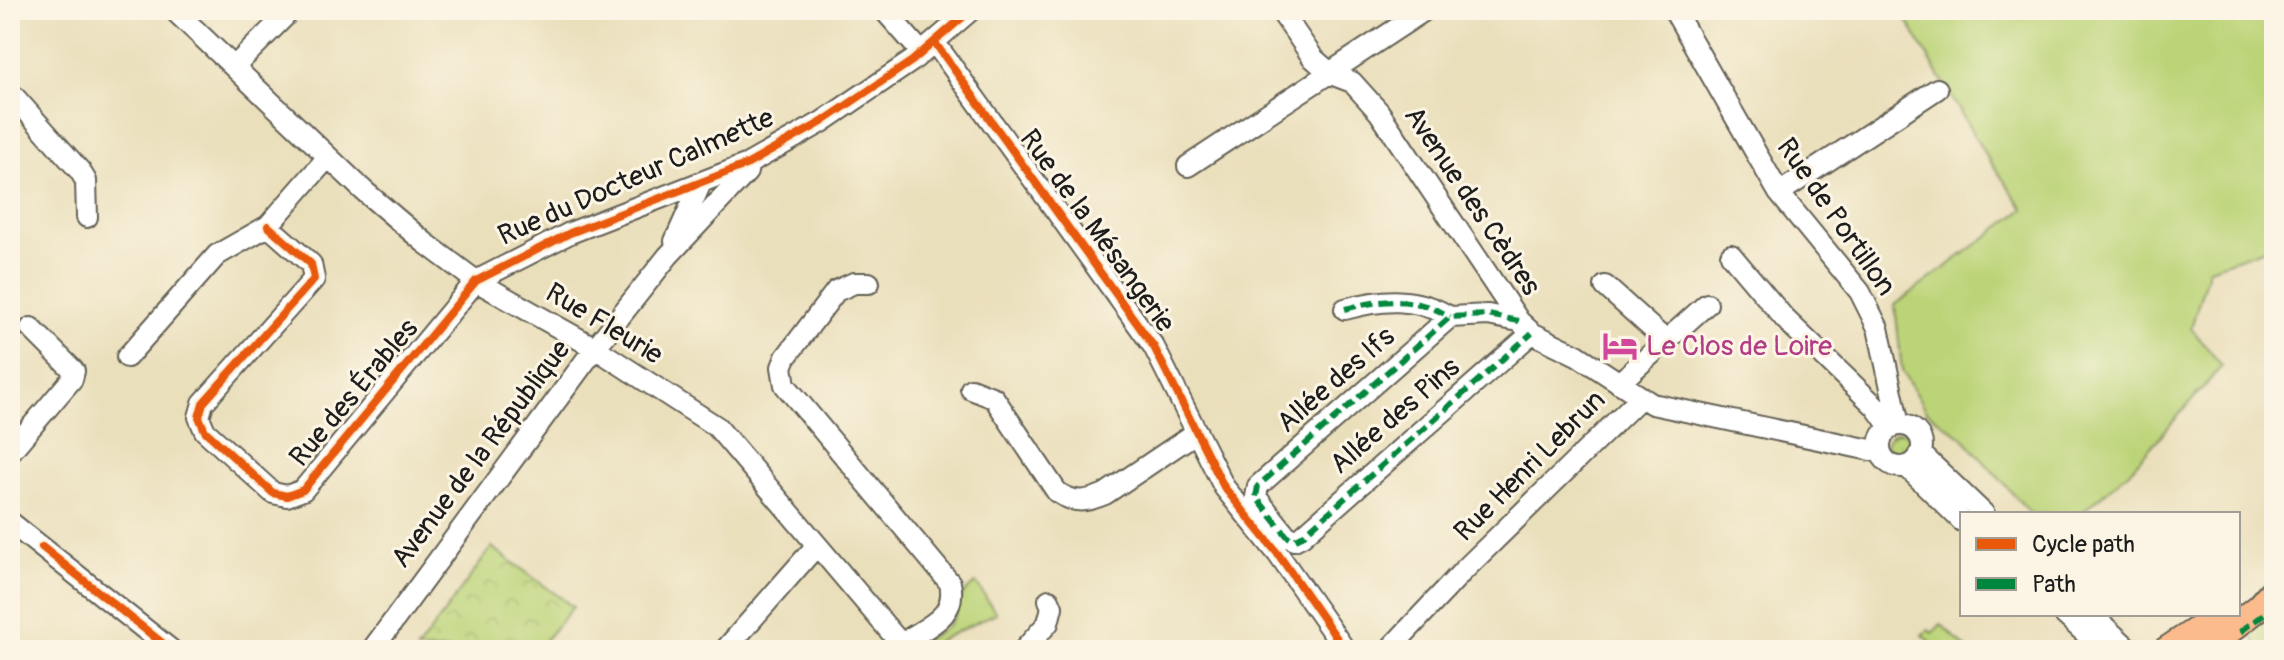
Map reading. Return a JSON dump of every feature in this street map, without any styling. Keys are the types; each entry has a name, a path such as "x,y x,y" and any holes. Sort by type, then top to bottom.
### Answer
{"main road":[{"path":"2240,603 2274,580"},
{"path":"2204,650 2259,607 2274,590"},
{"path":"2167,650 2219,616"}],"street":[{"name":"Rue Fleurie","path":"174,10 328,157 424,242 476,281 595,348 717,427 904,647"},
{"name":"Rue de la Mésangerie","path":"884,10 929,48 1154,347 1230,497 1278,554 1345,650"},
{"name":"Rue du Docteur Calmette","path":"476,281 570,233 748,164 822,122 929,48 971,10"},
{"name":"Avenue des Cèdres","path":"1280,10 1313,58 1331,74 1352,82 1379,112 1526,327 1640,398"},
{"path":"1188,166 1425,10"},
{"name":"Rue de Portillon","path":"1674,10 1779,193 1846,272 1873,315 1895,426"},
{"path":"234,67 285,16"},
{"path":"1779,193 1937,89"},
{"path":"10,92 80,171 86,181 87,217"},
{"path":"127,357 217,255 268,226 328,157"},
{"name":"Avenue de la République","path":"372,650 595,348 668,256 747,172 748,164"},
{"name":"Avenue de la République","path":"668,256 701,183"},
{"name":"Rue des Érables","path":"268,226 311,264 314,279 203,403 199,417 205,431 279,496 296,495 303,490 476,281"},
{"path":"1731,255 1785,319 1895,426 1917,433 1913,460 1960,519"},
{"path":"869,283 854,283 836,291 786,357 782,377 950,583 953,596 948,613 904,647"},
{"path":"1605,286 1666,341"},
{"path":"1345,309 1373,301 1401,301 1431,305 1450,317 1488,315 1526,327"},
{"path":"1619,383 1707,304"},
{"name":"Allée des Ifs","path":"1294,540 1287,536 1256,497 1258,486 1450,317"},
{"name":"Allée des Pins","path":"1294,540 1526,327"},
{"path":"10,452 72,379 74,371 31,328"},
{"path":"971,389 994,398 1057,492 1071,501 1089,501 1105,494 1197,432"},
{"name":"Rue Henri Lebrun","path":"1389,650 1463,571 1640,398 1652,404 1880,452"},
{"path":"1895,426 1880,441 1880,452 1893,466 1913,460"},
{"path":"1913,460 1981,512"},
{"path":"10,522 171,650"},
{"path":"725,650 817,545"},
{"path":"1024,650 1048,623 1052,607 1049,600"},
{"path":"2066,616 2104,650"},
{"path":"2093,616 2130,650"}],"green space":[{"path":"1901,10 2274,10 2274,246 2209,268 2191,328 2222,366 2128,473 2082,512 2029,512 1962,437 1925,410 1902,371 1895,305 2024,209 1983,151"},
{"path":"1900,432 1910,436 1914,446 1910,456 1900,460 1890,456 1886,446 1890,436"},
{"path":"492,547 573,607 537,650 417,650"},
{"path":"976,583 996,613 919,650 918,645 949,624 964,593"},
{"path":"2265,617 2274,630 2274,650 2258,650 2250,629"},
{"path":"1941,624 1968,650 1940,650 1923,635 1928,630 1933,633"}],"marked path":[{"path":"1345,309 1399,301 1424,305 1450,317"},
{"path":"1519,321 1488,315 1450,317 1258,486 1256,497 1287,536 1294,540 1302,536 1532,333"},
{"path":"2240,632 2274,606"}],"cycle path":[{"path":"268,226 311,264 314,279 203,403 199,417 205,431 273,493 287,496 303,490 476,281 570,233 748,164 822,122 912,61 971,10"},
{"path":"935,43 1154,347 1224,487 1278,554 1345,650"},
{"path":"42,547 171,650"}],"place":[{"name":"Le Clos de Loire","path":"1620,346"}]}
